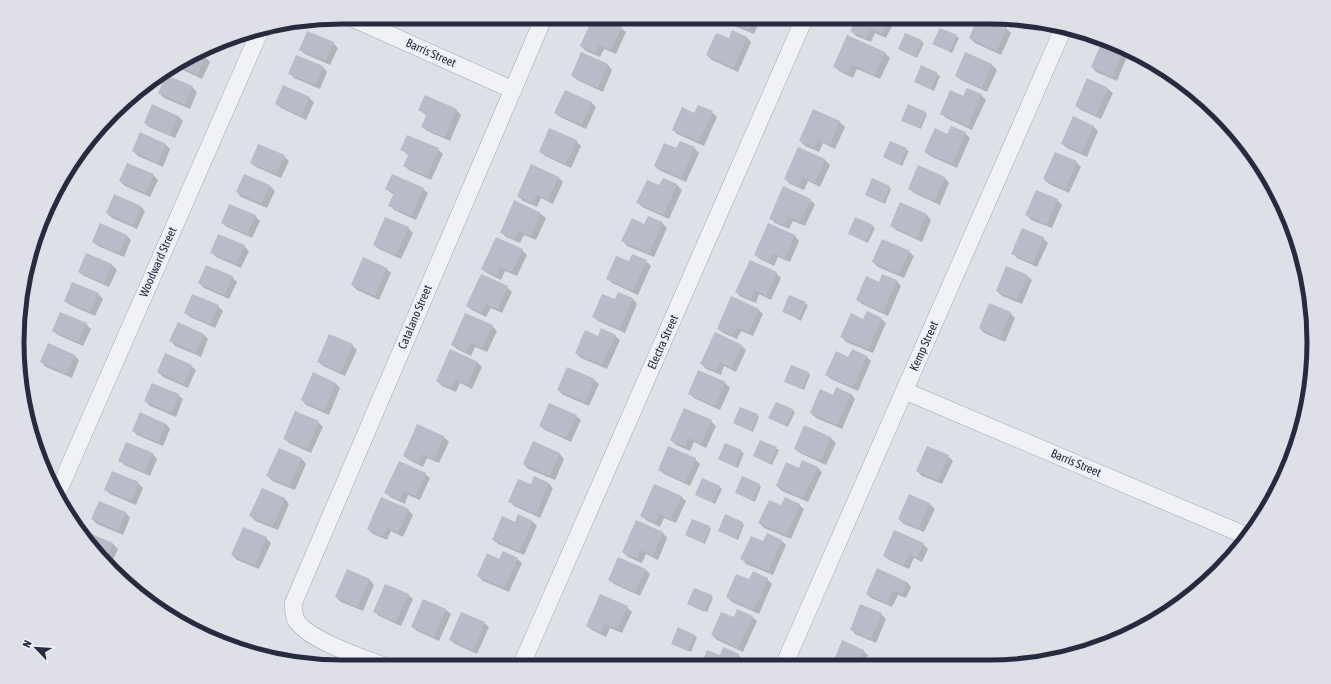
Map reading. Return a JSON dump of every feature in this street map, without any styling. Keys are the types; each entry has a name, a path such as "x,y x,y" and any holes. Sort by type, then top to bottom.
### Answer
{"street":[{"name":"Barris Street","path":"366,24 513,90"},
{"name":"Catalano Street","path":"369,660 318,639 304,630 295,619 293,604 541,24"},
{"name":"Electra Street","path":"524,660 802,24"},
{"name":"Kemp Street","path":"786,660 1061,33"},
{"name":"Woodward Street","path":"59,487 258,36"},
{"name":"Barris Street","path":"905,391 1242,534"}],"building":[{"path":"590,24 616,24 622,27 611,50 599,45 595,53 580,46"},
{"path":"736,24 752,24 749,30"},
{"path":"854,24 886,24 882,34 870,29 866,38 850,31"},
{"path":"975,24 1001,25 1007,27 997,51 969,38"},
{"path":"940,28 957,35 950,52 932,44"},
{"path":"732,30 747,37 734,68 706,55 716,33 729,38"},
{"path":"307,31 334,42 326,61 299,50"},
{"path":"905,33 922,40 915,57 898,49"},
{"path":"847,35 885,52 875,75 852,65 848,74 833,67"},
{"path":"1101,44 1122,53 1112,77 1091,67"},
{"path":"581,52 608,64 598,88 571,76"},
{"path":"965,52 992,64 982,88 955,76"},
{"path":"204,55 206,56 198,75 181,68"},
{"path":"296,55 323,66 315,85 288,74"},
{"path":"921,65 938,73 931,89 914,82"},
{"path":"168,76 193,86 185,105 158,93 165,78"},
{"path":"1087,78 1108,88 1096,115 1075,106"},
{"path":"283,85 310,97 301,116 275,104"},
{"path":"967,88 982,94 968,126 940,114 950,90 963,96"},
{"path":"565,90 592,102 582,125 554,113"},
{"path":"425,95 457,109 445,137 421,127 427,114 418,110"},
{"path":"152,104 178,116 170,135 144,123"},
{"path":"908,104 926,112 919,128 901,121"},
{"path":"698,105 713,111 699,142 672,130 682,107 694,113"},
{"path":"813,109 840,121 830,145 818,140 814,148 799,141"},
{"path":"1073,116 1094,126 1082,153 1061,144"},
{"path":"951,126 966,132 952,164 924,152 935,128 947,134"},
{"path":"549,128 577,140 566,164 539,152"},
{"path":"140,132 166,144 158,163 132,151"},
{"path":"407,135 439,148 427,176 403,166 409,154 400,150"},
{"path":"680,141 695,147 681,178 654,166 664,143 676,148"},
{"path":"890,141 907,148 900,165 883,157"},
{"path":"258,144 285,155 276,174 250,163"},
{"path":"798,147 825,159 815,183 803,177 799,186 784,179"},
{"path":"1055,152 1077,161 1065,189 1043,179"},
{"path":"127,163 154,174 146,193 119,181"},
{"path":"531,164 559,177 548,200 537,195 532,203 517,196"},
{"path":"918,165 945,177 935,201 908,189"},
{"path":"244,174 270,185 262,204 236,192"},
{"path":"392,174 424,188 412,216 388,206 394,193 385,189"},
{"path":"663,178 677,184 664,215 636,203 647,180 659,185"},
{"path":"872,178 890,186 883,202 865,195"},
{"path":"783,186 811,199 800,222 789,217 784,225 769,219"},
{"path":"1036,190 1058,199 1047,224 1025,215"},
{"path":"114,194 141,206 133,225 106,213"},
{"path":"514,200 541,213 531,236 519,231 515,239 500,233"},
{"path":"900,202 927,214 917,238 890,226"},
{"path":"229,204 256,215 247,234 221,223"},
{"path":"648,216 663,222 649,253 621,241 632,218 644,224"},
{"path":"385,217 409,227 396,255 373,245"},
{"path":"855,217 873,225 866,241 848,234"},
{"path":"100,223 127,235 119,253 92,242"},
{"path":"768,223 795,235 785,258 773,253 769,262 754,255"},
{"path":"1022,228 1044,237 1033,263 1011,254"},
{"path":"218,234 245,245 237,264 210,253"},
{"path":"496,237 523,249 512,272 500,267 497,276 481,269"},
{"path":"882,239 910,251 899,274 872,262"},
{"path":"86,253 112,264 104,283 78,272"},
{"path":"632,254 647,260 633,291 606,279 616,256 629,261"},
{"path":"363,257 387,268 375,296 351,285"},
{"path":"750,260 777,272 766,296 755,290 751,299 735,292"},
{"path":"206,265 233,276 224,295 198,283"},
{"path":"1006,266 1028,275 1017,300 996,291"},
{"path":"481,274 508,286 498,309 486,304 482,313 466,306"},
{"path":"882,274 897,280 883,312 856,300 866,276 879,282"},
{"path":"72,282 99,293 90,312 64,301"},
{"path":"618,292 633,298 620,329 592,317 602,294 615,299"},
{"path":"192,294 219,305 210,324 184,313"},
{"path":"789,295 806,302 799,319 782,312"},
{"path":"731,296 759,309 749,332 737,327 733,335 717,329"},
{"path":"989,303 1011,312 1000,338 979,328"},
{"path":"867,311 882,318 868,349 840,337 851,313 863,319"},
{"path":"60,312 87,323 78,342 52,331"},
{"path":"465,313 493,325 482,348 470,343 466,352 451,345"},
{"path":"178,322 204,334 196,353 169,341"},
{"path":"601,328 616,335 602,365 575,353 585,330 598,336"},
{"path":"715,332 742,345 732,368 720,362 716,371 700,364"},
{"path":"329,334 353,344 341,372 317,362"},
{"path":"48,343 75,355 67,374 40,362"},
{"path":"450,349 478,362 467,385 456,379 451,388 436,381"},
{"path":"852,349 867,356 853,387 825,375 836,351 848,357"},
{"path":"165,353 192,365 184,384 157,372"},
{"path":"791,365 809,372 802,389 784,382"},
{"path":"567,367 595,379 585,402 557,390"},
{"path":"698,370 726,382 715,406 688,394"},
{"path":"313,372 336,383 324,411 301,400"},
{"path":"152,383 179,394 171,413 144,401"},
{"path":"836,387 851,394 837,425 810,413 820,389 833,395"},
{"path":"776,402 793,409 786,426 768,418"},
{"path":"549,403 577,415 566,438 539,426"},
{"path":"740,407 758,414 751,431 733,423"},
{"path":"684,408 712,420 701,444 689,438 685,447 670,440"},
{"path":"295,411 319,421 307,449 283,439"},
{"path":"140,412 166,424 158,442 132,431"},
{"path":"417,424 444,436 434,459 422,454 418,463 403,456"},
{"path":"804,425 831,437 821,461 794,449"},
{"path":"760,440 777,447 770,464 753,456"},
{"path":"533,441 560,453 550,476 523,464"},
{"path":"126,442 153,453 145,472 118,461"},
{"path":"725,443 742,450 735,467 718,459"},
{"path":"668,446 696,458 685,482 658,470"},
{"path":"927,446 949,455 938,480 916,471"},
{"path":"279,448 302,458 290,486 266,476"},
{"path":"802,460 818,467 803,498 776,486 786,462 799,468"},
{"path":"399,461 426,473 416,496 404,491 400,500 384,493"},
{"path":"112,471 139,482 131,501 104,490"},
{"path":"534,476 549,483 536,514 508,502 518,479 531,484"},
{"path":"742,476 760,484 752,500 735,493"},
{"path":"702,478 720,486 713,503 695,495"},
{"path":"654,484 682,496 671,519 659,514 655,523 640,516"},
{"path":"262,488 285,498 273,526 249,516"},
{"path":"909,494 930,503 919,528 898,519"},
{"path":"381,497 409,509 398,533 387,527 383,536 367,529"},
{"path":"785,497 800,504 786,535 758,523 769,500 781,505"},
{"path":"99,501 126,512 118,531 91,519"},
{"path":"518,514 533,521 520,551 492,540 502,516 515,522"},
{"path":"725,514 743,522 736,538 718,531"},
{"path":"692,519 710,526 703,543 685,535"},
{"path":"636,520 663,532 653,556 641,550 637,559 622,552"},
{"path":"243,527 267,537 255,565 231,555"},
{"path":"894,530 924,543 917,558 909,554 904,565 883,556"},
{"path":"87,532 113,543 107,557"},
{"path":"767,533 782,540 768,571 740,559 751,536 763,541"},
{"path":"503,551 518,558 504,588 477,576 487,553 499,559"},
{"path":"618,557 646,569 635,592 608,580"},
{"path":"877,568 907,582 902,594 893,591 887,603 866,594"},
{"path":"347,569 370,579 358,607 335,597"},
{"path":"753,571 768,578 754,610 726,597 736,574 749,579"},
{"path":"385,584 409,594 396,622 373,612"},
{"path":"694,588 712,595 704,612 687,604"},
{"path":"600,594 628,606 617,629 605,624 601,633 586,626"},
{"path":"423,599 446,609 434,637 411,627"},
{"path":"860,604 882,613 871,639 850,630"},
{"path":"737,609 753,616 738,648 711,635 721,612 734,617"},
{"path":"461,612 485,622 473,650 449,640"},
{"path":"678,627 695,635 688,651 671,644"},
{"path":"842,640 864,650 859,660 834,660"},
{"path":"723,647 739,654 736,660 703,660 707,650 720,655"}]}
